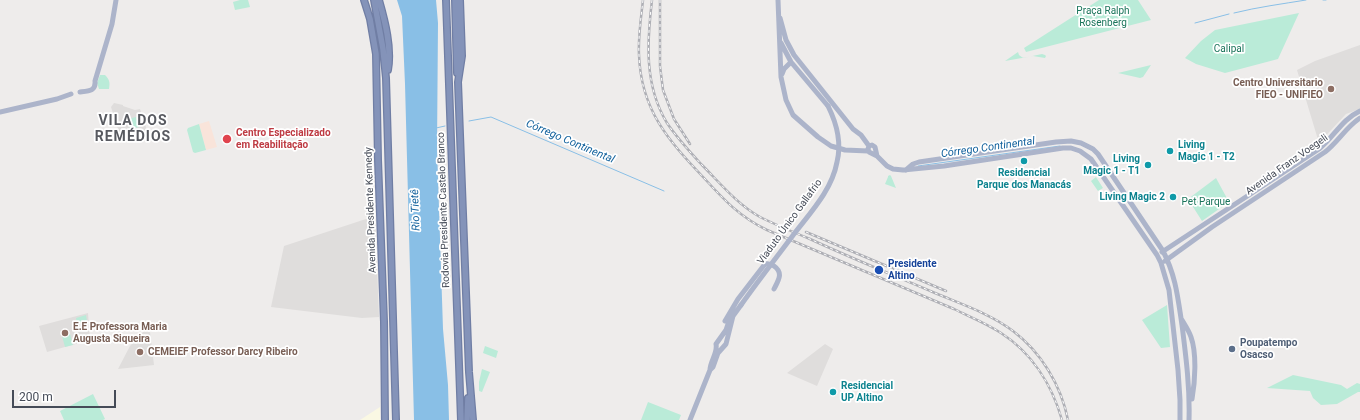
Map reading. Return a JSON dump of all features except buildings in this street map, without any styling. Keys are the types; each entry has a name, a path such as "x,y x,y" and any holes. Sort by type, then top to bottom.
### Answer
{"highway":[{"name":"Avenida Presidente Kennedy","path":"364,0 370,19 376,54 378,167 384,322 385,420"},
{"path":"374,0 383,49 386,78 396,420"},
{"path":"379,0 383,14 388,51 389,63 386,78"},
{"name":"Rodovia Presidente Castelo Branco","path":"446,0 461,420"},
{"path":"455,0 472,420"},
{"path":"458,82 462,56 460,0"},
{"path":"467,420 467,404 470,386"}],"main road":[{"path":"0,113 61,96 92,90 112,24 116,0"},
{"path":"778,2 781,77 786,100 793,115 818,137 831,146 845,150 869,149"},
{"path":"778,2 786,40 794,55 853,129 861,135 869,149 884,164 891,168 905,170 919,162 1064,141 1081,143 1095,151 1163,252 1174,276 1191,385"},
{"name":"Viaduto Único Gallafrio","path":"710,370 716,344 722,337 730,318 818,202 831,181 837,164 839,142 835,122 828,106 791,62 780,39"},
{"path":"781,77 784,69 791,62"},
{"path":"80,92 90,87 95,81"},
{"name":"Avenida Franz Voegeli","path":"1157,255 1323,146 1345,121 1360,111"},
{"path":"1345,121 1353,123 1351,116"},
{"name":"Avenida Franz Voegeli","path":"1161,263 1329,149 1353,123 1360,118"},
{"path":"912,167 1063,148 1071,148 1088,156 1094,162 1161,263 1169,290 1178,370 1180,420"},
{"path":"1088,156 1094,155 1095,151"},
{"path":"1302,167 1303,161 1310,154"},
{"path":"1094,162 1095,158 1098,157 1102,160"},
{"path":"1209,220 1212,227"},
{"path":"724,345 720,345 723,327 731,310 765,264 768,263 773,265 779,271 780,277 774,289"},
{"name":"Viaduto Único Gallafrio","path":"710,370 713,367 718,353 724,345 733,316"},
{"path":"1181,318 1191,335 1195,367 1191,385 1189,420"},
{"path":"1175,341 1178,338 1184,337 1193,347"},
{"path":"690,420 710,370"},
{"path":"1178,370 1183,382 1191,385"}],"shaded area":[{"name":"Centro Universitario FIEO - UNIFIEO","path":"1360,45 1360,109 1346,114 1319,143 1297,70 1315,61"},
{"path":"114,103 135,110 140,109 147,130 146,132 121,139 111,107"},
{"path":"209,121 217,147 206,150 199,124"},
{"path":"375,216 379,317 362,318 271,307 284,246"},
{"name":"E.E Professora Maria Augusta Siqueira","path":"88,313 90,340 47,352 39,326"},
{"name":"CEMEIEF Professor Darcy Ribeiro","path":"145,330 150,332 154,365 118,369 130,346"},
{"path":"825,344 833,349 817,386 787,373"},
{"path":"380,407 380,420 360,420"}],"green space":[{"path":"248,0 250,7 235,10 233,2"},
{"name":"Praça Ralph Rosenberg","path":"1099,0 1138,0 1151,20 1026,52 1024,48"},
{"name":"Calipal","path":"1299,13 1278,59 1225,73 1196,64 1185,58 1201,41 1215,30"},
{"path":"1018,52 1023,58 1005,61"},
{"path":"1042,54 1046,56 1045,58 1034,56"},
{"path":"1151,65 1143,77 1140,78 1118,73"},
{"path":"100,75 105,75 108,78 109,89 99,89 97,83"},
{"path":"136,117 139,127 130,129 128,119"},
{"path":"199,124 206,150 195,153 193,152 187,130 188,128"},
{"path":"890,175 896,188 885,184 888,176"},
{"path":"1096,177 1103,188 1098,191 1091,181"},
{"name":"Pet Parque","path":"1216,178 1229,202 1202,221 1188,199"},
{"path":"1167,305 1170,347 1161,348 1142,320"},
{"path":"86,315 87,321 77,323 76,318"},
{"path":"70,334 73,345 65,347 62,336"},
{"path":"485,346 498,351 496,358 483,353"},
{"path":"482,369 490,372 482,392 479,391 479,382"},
{"path":"1293,375 1341,385 1347,389 1357,383 1360,384 1360,392 1337,404 1321,405 1313,398 1310,391 1267,388"},
{"path":"93,394 105,419 64,420 60,411"},
{"path":"648,402 681,415 679,420 641,420"}],"water":[{"name":"Rio Tietê","path":"397,0 436,0 438,23 437,148 443,329 448,385 449,420 414,420 405,84 402,16"}],"waterway":[{"name":"Córrego Continental","path":"1234,13 1306,0"},
{"name":"Córrego Continental","path":"1195,23 1229,14"},
{"name":"Córrego Continental","path":"469,121 491,117 664,191"},
{"name":"Córrego Continental","path":"436,128 445,126"},
{"name":"Córrego Continental","path":"918,166 1060,146"}],"railway":[{"path":"643,0 639,34 639,55 641,75 651,108 668,137 718,194 740,214 767,230 954,309 1001,333 1022,350 1039,371 1053,394 1062,420"},
{"path":"652,0 648,47 654,94 667,123 679,139 722,186 736,200 752,212 778,226 976,310 995,319 1013,331 1023,339 1041,359 1048,370 1060,394 1068,420"},
{"path":"660,0 660,66 663,90 674,119 690,144"},
{"path":"806,232 946,291"}],"place":[{"name":"Centro Universitario FIEO - UNIFIEO","path":"1331,89"},
{"name":"Centro Especializado em Reabilitação","path":"227,139"},
{"name":"Living Magic 1 - T2","path":"1170,151"},
{"name":"Residencial Parque dos Manacás","path":"1024,161"},
{"name":"Living Magic 1 - T1","path":"1148,165"},
{"name":"Living Magic 2","path":"1173,197"},
{"name":"Presidente Altino","path":"879,270"},
{"name":"E.E Professora Maria Augusta Siqueira","path":"65,333"},
{"name":"Poupatempo Osacso","path":"1232,349"},
{"name":"CEMEIEF Professor Darcy Ribeiro","path":"140,352"},
{"name":"Residencial UP Altino","path":"833,392"}],"district":[{"name":"VILA DOS REMÉDIOS","path":"133,130"}]}
